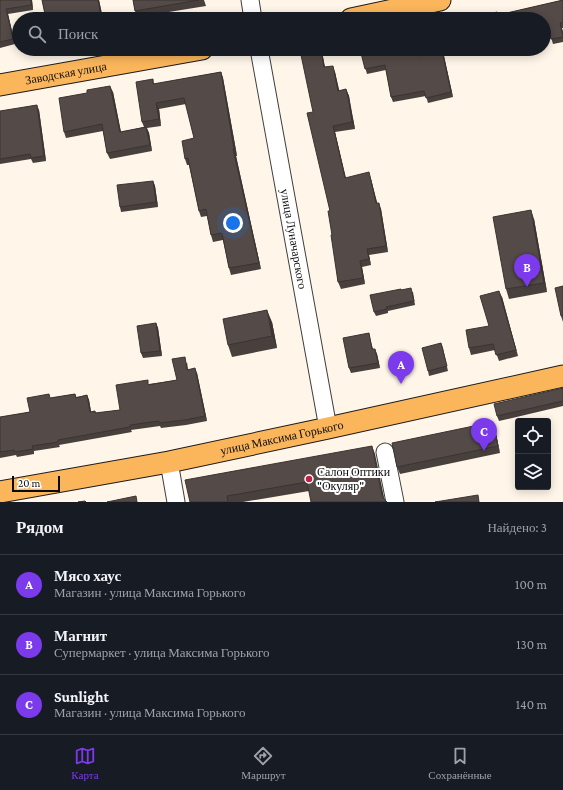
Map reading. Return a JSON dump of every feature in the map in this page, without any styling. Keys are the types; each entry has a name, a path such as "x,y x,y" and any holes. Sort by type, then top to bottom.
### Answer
{"main road":[{"path":"384,12 440,0"},
{"name":"Заводская улица","path":"0,85 163,56"},
{"name":"улица Максима Горького","path":"0,492 169,462 563,376"}],"street":[{"path":"250,0 252,12"},
{"name":"улица Луначарского","path":"260,56 328,428"},
{"path":"385,452 395,502"},
{"path":"169,462 176,502"}],"building":[{"path":"0,0 31,0 31,5 6,9 12,39 0,42"},
{"path":"42,0 98,0 100,12 45,12"},
{"path":"133,0 199,0 135,11"},
{"path":"563,0 563,22 560,23 563,37 551,39 551,12 511,12"},
{"path":"301,56 322,56 324,67 333,66 338,91 346,89 352,122 333,126 345,178 369,172 376,203 379,203 386,246 367,249 369,259 360,261 363,278 338,282 328,211 330,211 307,113 313,112"},
{"path":"362,56 443,56 451,92 426,98 424,91 391,97 385,65 365,69"},
{"path":"221,72 233,149 259,263 229,268 222,233 211,235 206,209 199,211 188,158 185,159 182,141 194,138 184,98 156,103 159,119 142,122 136,82 153,79 153,84"},
{"path":"110,86 120,132 146,127 150,145 107,153 102,124 64,132 59,98 87,93 87,90"},
{"path":"37,105 44,156 31,158 30,154 0,159 0,111"},
{"path":"153,181 156,202 120,207 117,185"},
{"path":"531,210 544,283 506,289 493,217"},
{"path":"563,286 563,315 561,316 555,288"},
{"path":"411,288 414,301 386,307 387,309 374,312 370,295"},
{"path":"499,291 516,350 496,355 493,344 469,348 466,330 489,326 480,296"},
{"path":"267,310 272,336 228,345 223,319"},
{"path":"156,323 160,351 141,353 137,326"},
{"path":"369,333 372,349 375,349 378,363 349,368 343,338"},
{"path":"441,343 447,366 428,371 422,348"},
{"path":"185,357 187,370 195,368 205,416 185,420 159,423 159,421 130,425 130,427 32,446 33,449 15,452 14,450 0,452 0,417 30,412 27,398 49,394 50,398 75,394 76,398 87,395 90,412 95,411 95,413 120,410 116,385 148,380 148,385 177,380 172,359"},
{"path":"563,388 563,401 497,416 494,404"},
{"path":"493,422 498,446 397,467 392,443"},
{"path":"372,446 382,496 387,502 311,502 307,482 227,496 228,502 190,502 185,480"},
{"path":"478,495 479,502 435,502"},
{"path":"136,496 137,502 107,502"}],"place":[{"name":"Магнит","path":"527,287"},
{"name":"Мясо хаус","path":"401,384"},
{"name":"Sunlight","path":"484,451"},
{"name":"Салон Оптики \"Окуляр\"","path":"309,479"}]}
